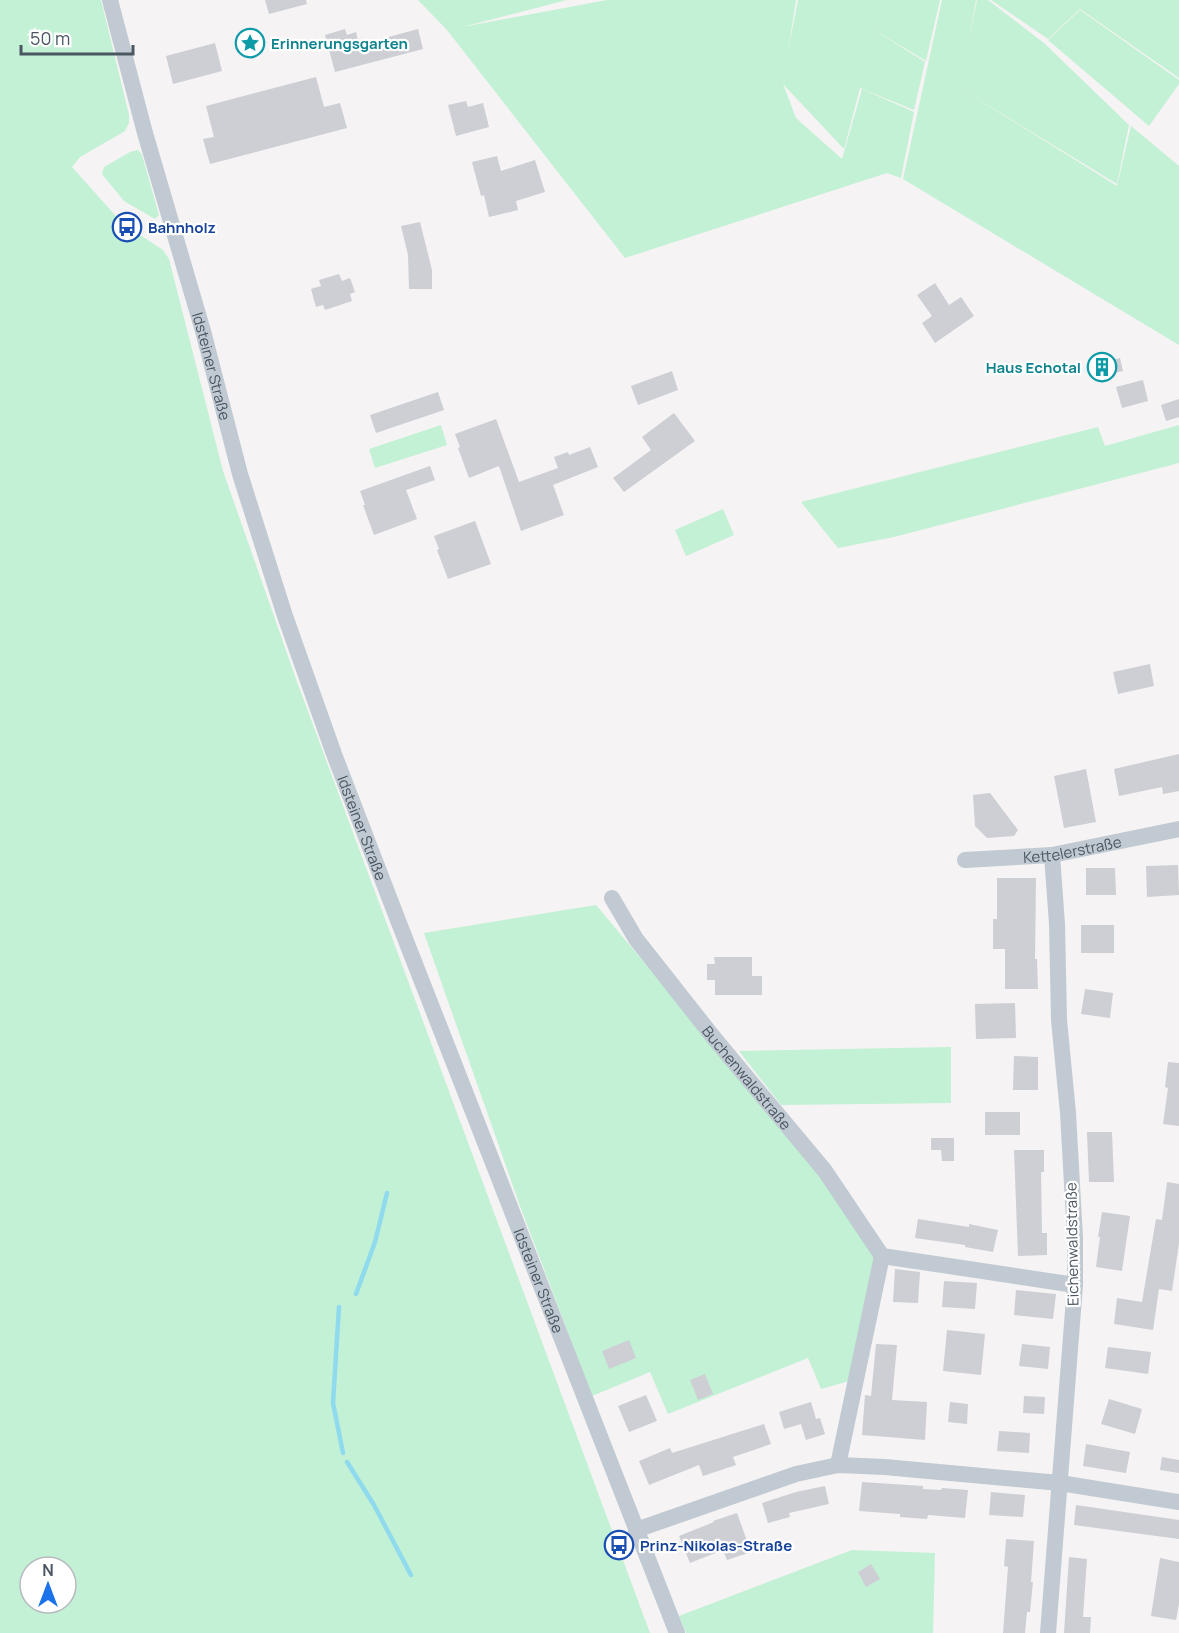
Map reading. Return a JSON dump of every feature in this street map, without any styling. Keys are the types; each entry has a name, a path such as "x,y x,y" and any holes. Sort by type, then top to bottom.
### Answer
{"street":[{"name":"Idsteiner Straße","path":"110,0 145,133 203,332 240,474 285,616 334,754 399,923 677,1633"},
{"name":"Kettelerstraße","path":"964,860 1052,855 1179,829"},
{"name":"Eichenwaldstraße","path":"1048,1633 1075,1285 1068,1113 1059,1020 1057,924 1052,855"},
{"name":"Buchenwaldstraße","path":"612,898 636,939 714,1038 825,1171 882,1256"},
{"path":"838,1465 882,1256 1075,1285"},
{"path":"636,1530 796,1474 838,1465 885,1467 1060,1483 1179,1502"}],"green space":[{"path":"0,0 101,0 129,123 125,131 80,157 72,167 123,224 163,250 169,259 223,471 296,679 650,1633 0,1633"},
{"path":"418,0 567,0 462,27 607,0 796,0 788,51 798,0 940,0 926,61 871,28 925,62 914,110 860,88 844,149 783,84 796,118 842,159 862,89 914,112 901,178 887,173 625,258 447,30"},
{"path":"942,0 976,0 969,39 977,0 988,0 1044,43 1129,125 1117,184 958,87 1117,186 1131,126 1179,166 1179,345 903,179"},
{"path":"991,0 1179,0 1179,78 1080,9 1048,39"},
{"path":"1080,10 1179,80 1179,84 1149,126 1048,40"},
{"path":"138,150 142,155 159,215 155,219 124,201 102,174 104,167"},
{"path":"441,425 447,445 375,468 369,449"},
{"path":"1179,425 1179,463 894,537 838,548 801,502 1098,427 1105,446"},
{"path":"723,509 734,535 686,556 675,530"},
{"path":"596,905 823,1176 877,1259 849,1381 821,1389 808,1358 668,1414 650,1372 592,1396 520,1206 424,933"},
{"path":"951,1047 951,1103 781,1105 739,1051"},
{"path":"852,1550 935,1553 933,1633 686,1633 679,1616"}],"building":[{"path":"265,0 306,0 307,4 269,14"},
{"path":"345,29 347,35 356,32 359,45 418,29 423,49 335,72 325,35"},
{"path":"215,43 222,71 173,84 166,56"},
{"path":"316,77 324,107 340,103 347,128 210,164 203,139 214,137 206,106"},
{"path":"466,101 468,107 483,103 489,127 456,136 448,105"},
{"path":"497,156 501,171 535,160 545,192 516,201 518,210 489,217 472,162"},
{"path":"420,222 432,270 432,289 409,289 408,255 401,226"},
{"path":"339,274 342,281 350,278 355,292 350,294 352,301 325,310 323,305 316,307 311,289 321,286 319,280"},
{"path":"935,283 949,305 961,297 974,316 935,343 922,323 932,316 917,295"},
{"name":"Haus Echotal","path":"1107,353 1109,361 1120,358 1123,371 1096,377 1091,358"},
{"path":"672,371 678,390 638,405 631,386"},
{"path":"1143,380 1148,401 1122,408 1116,387"},
{"path":"438,392 444,410 376,433 370,415"},
{"path":"1179,399 1179,417 1166,421 1161,405"},
{"path":"674,413 695,441 624,492 613,478 651,450 642,437"},
{"path":"496,419 519,482 558,468 554,457 568,452 569,455 590,447 598,467 553,485 564,515 521,531 499,466 469,478 455,434"},
{"path":"430,466 435,480 406,490 417,519 374,535 360,491"},
{"path":"475,521 491,564 448,579 434,536"},
{"path":"1150,664 1154,686 1118,694 1113,672"},
{"path":"1179,754 1179,791 1163,794 1162,787 1119,796 1114,769"},
{"path":"1086,769 1096,822 1064,828 1054,776"},
{"path":"990,793 1018,830 1014,836 987,838 975,826 973,795"},
{"path":"1178,865 1179,895 1147,897 1146,866"},
{"path":"1086,868 1115,868 1116,895 1086,895"},
{"path":"997,878 1036,878 1035,959 1037,959 1038,989 1005,989 1005,949 993,949 993,919 997,919"},
{"path":"1081,925 1114,925 1114,953 1081,953"},
{"path":"714,957 752,957 752,976 762,976 762,995 715,995 715,980 707,980 707,964 715,964"},
{"path":"1085,989 1113,993 1110,1018 1081,1014"},
{"path":"1015,1003 1016,1038 976,1039 975,1004"},
{"path":"1014,1056 1038,1057 1038,1090 1013,1090"},
{"path":"1168,1062 1179,1063 1179,1126 1163,1124 1168,1088 1165,1087"},
{"path":"985,1112 1020,1112 1020,1135 985,1135"},
{"path":"1087,1132 1112,1132 1114,1182 1089,1182"},
{"path":"931,1138 954,1138 954,1161 942,1161 941,1150 931,1150"},
{"path":"1014,1150 1044,1150 1044,1172 1041,1172 1042,1233 1047,1233 1047,1255 1018,1256"},
{"path":"1167,1182 1179,1184 1179,1243 1172,1291 1159,1289 1153,1330 1114,1324 1117,1298 1142,1302 1156,1219 1162,1220"},
{"path":"1102,1212 1130,1216 1122,1271 1096,1267"},
{"path":"918,1219 969,1227 969,1224 998,1230 993,1252 965,1247 965,1245 915,1238"},
{"path":"895,1269 920,1272 918,1303 893,1302"},
{"path":"944,1281 977,1283 975,1309 942,1307"},
{"path":"1016,1290 1056,1294 1053,1319 1014,1315"},
{"path":"947,1330 985,1334 981,1375 943,1371"},
{"path":"629,1340 636,1358 609,1369 602,1351"},
{"path":"876,1344 897,1345 892,1400 927,1402 925,1440 862,1435 865,1395 871,1396"},
{"path":"1022,1344 1050,1347 1048,1369 1019,1366"},
{"path":"1108,1347 1151,1352 1148,1374 1105,1368"},
{"path":"705,1374 713,1394 698,1400 690,1380"},
{"path":"646,1395 657,1421 629,1432 618,1406"},
{"path":"1024,1396 1045,1397 1044,1414 1023,1413"},
{"path":"1109,1399 1142,1409 1135,1434 1101,1424"},
{"path":"811,1402 816,1419 820,1418 825,1434 806,1440 801,1424 784,1429 779,1412"},
{"path":"950,1402 968,1404 967,1424 948,1422"},
{"path":"764,1424 771,1444 733,1457 736,1465 703,1476 699,1465 649,1485 639,1461 670,1448 672,1453"},
{"path":"999,1431 1030,1433 1029,1453 997,1451"},
{"path":"1086,1444 1130,1452 1126,1473 1083,1466"},
{"path":"1162,1457 1179,1460 1179,1473 1160,1470"},
{"path":"862,1482 923,1486 923,1489 968,1490 965,1518 928,1515 927,1519 900,1517 900,1514 859,1511"},
{"path":"825,1486 829,1504 789,1513 790,1517 768,1523 762,1503"},
{"path":"991,1492 1025,1495 1023,1517 989,1515"},
{"path":"1076,1505 1179,1520 1179,1539 1074,1525"},
{"path":"737,1513 751,1552 727,1560 723,1550 690,1563 679,1536"},
{"path":"1006,1539 1034,1541 1031,1582 1033,1582 1025,1633 1003,1633 1008,1567 1004,1566"},
{"path":"1069,1557 1087,1559 1083,1617 1091,1617 1090,1633 1064,1633"},
{"path":"1160,1558 1179,1562 1179,1604 1176,1620 1151,1616"},
{"path":"871,1564 880,1579 866,1587 858,1572"}],"waterway":[{"path":"356,1294 375,1242 387,1193"},
{"path":"339,1307 333,1403 343,1453"},
{"path":"347,1462 374,1505 411,1575"}],"place":[{"name":"Erinnerungsgarten","path":"250,43"},
{"name":"Bahnholz","path":"127,227"},
{"name":"Haus Echotal","path":"1102,367"},
{"name":"Prinz-Nikolas-Straße","path":"619,1545"}]}
